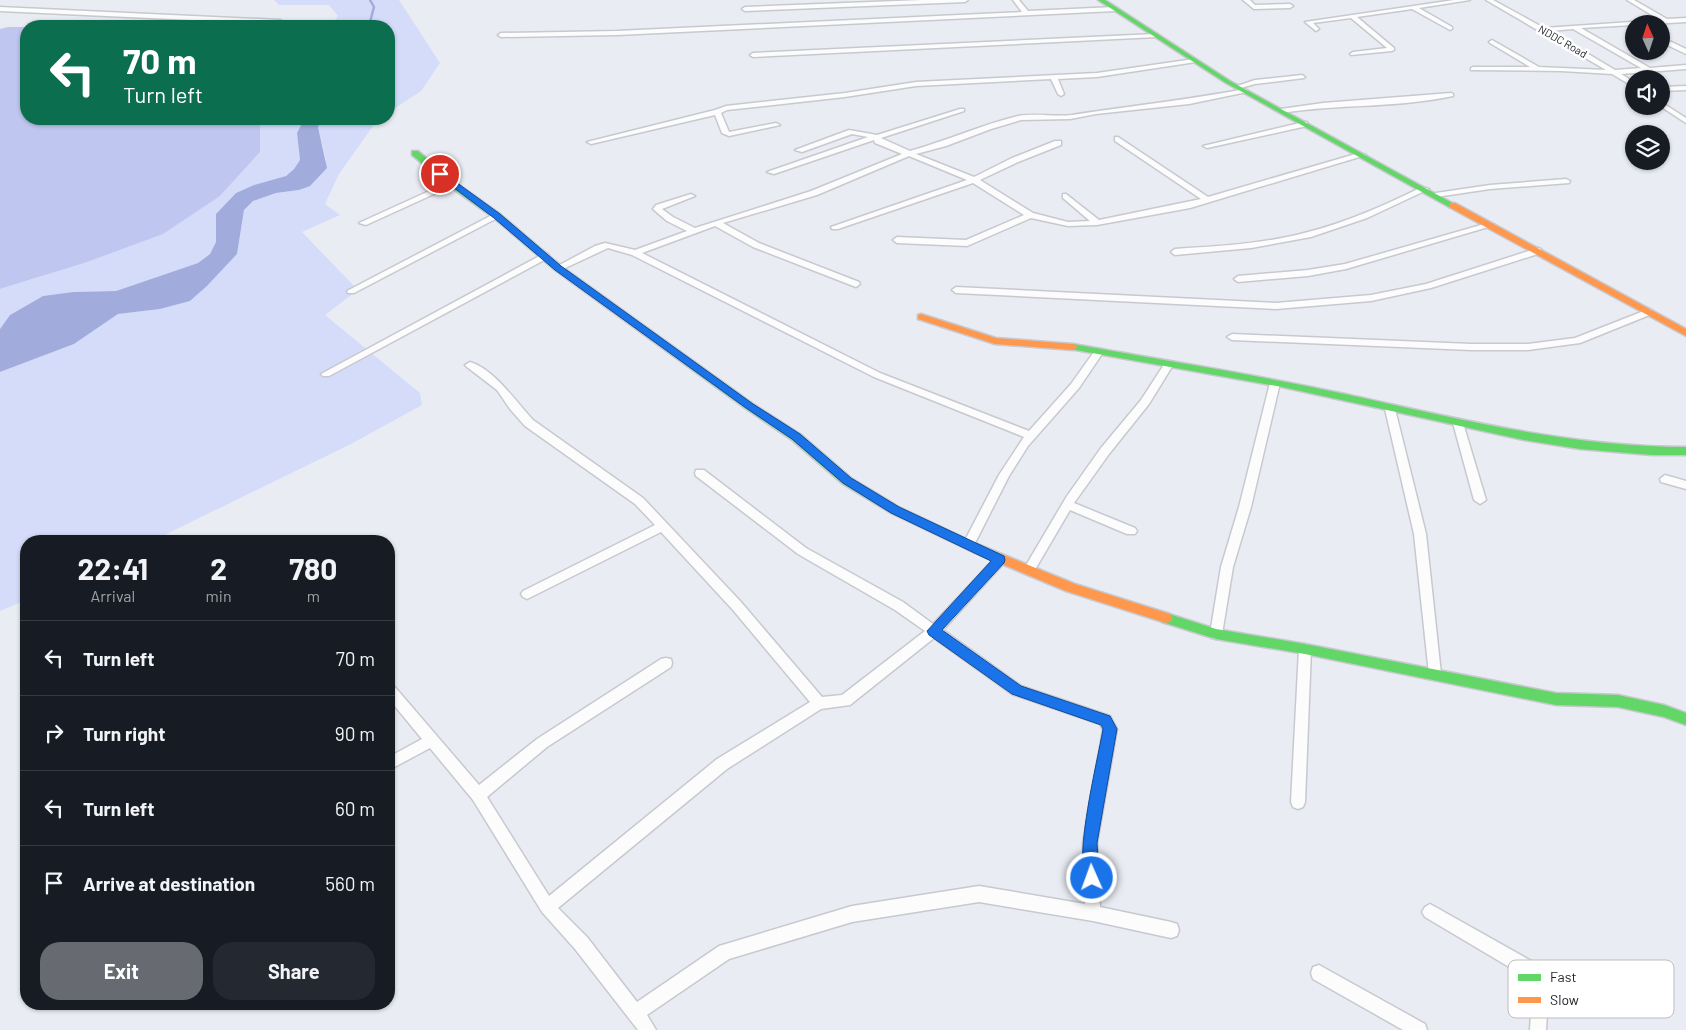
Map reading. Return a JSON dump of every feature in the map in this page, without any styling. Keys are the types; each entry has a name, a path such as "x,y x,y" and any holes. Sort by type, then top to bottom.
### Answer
{"street":[{"path":"745,9 966,0"},
{"path":"1016,0 1026,13"},
{"path":"1101,0 1194,61 1241,89 1686,333"},
{"path":"1246,0 1254,7 1290,6"},
{"path":"1316,29 1308,22 1467,0"},
{"name":"NDDC Road","path":"1489,0 1546,30 1625,79"},
{"path":"1630,0 1656,15"},
{"path":"1412,7 1450,28"},
{"path":"0,9 237,20"},
{"path":"501,35 626,33 1115,9"},
{"path":"1352,16 1392,49 1353,54"},
{"path":"1670,21 1686,20"},
{"path":"1546,30 1625,24"},
{"path":"1574,28 1649,70 1686,68"},
{"path":"753,55 1155,36"},
{"path":"1492,42 1538,69"},
{"path":"1670,44 1686,52"},
{"path":"591,142 717,112 726,108 916,84 1097,75 1194,61"},
{"path":"1473,69 1625,71"},
{"path":"634,252 716,223 814,193 908,154 1021,118 1070,116 1189,102 1241,89 1255,82 1302,77"},
{"path":"1054,78 1062,94"},
{"path":"1670,89 1686,88"},
{"path":"1281,111 1307,107 1418,101 1452,95"},
{"path":"771,172 962,110"},
{"path":"1670,110 1686,121"},
{"path":"717,112 726,133 729,134 776,124"},
{"path":"1207,146 1304,124"},
{"path":"799,150 852,132 877,137 878,141 974,180 1030,215 1068,224 1097,223 1187,206 1362,155"},
{"path":"1118,139 1208,200"},
{"path":"835,227 974,180 1015,160 1058,143"},
{"path":"415,153 452,184 497,216 558,268 749,406 796,437 847,481 895,510 1000,560 1122,605 1216,634 1305,649 1556,699 1618,701 1664,711 1686,720"},
{"path":"1436,195 1490,187 1566,181"},
{"path":"363,223 452,184"},
{"path":"1175,252 1243,246 1325,230 1373,213 1425,189"},
{"path":"691,196 657,209 670,219 694,231"},
{"path":"1066,196 1097,223"},
{"path":"897,240 967,242 1030,215"},
{"path":"351,291 497,216"},
{"path":"716,223 756,245 856,284"},
{"path":"1238,279 1308,274 1346,266 1491,225"},
{"path":"558,268 608,245 634,252 876,375 1030,434"},
{"path":"956,290 1286,306 1381,296 1428,286 1538,251"},
{"path":"326,374 544,256"},
{"path":"1232,337 1470,347 1528,347 1577,341 1649,312"},
{"path":"921,318 995,340 1030,345 1057,345 1099,351 1168,365 1276,383 1390,409 1524,436 1652,451 1686,451"},
{"path":"969,544 1004,475 1030,434 1075,386 1099,351"},
{"path":"470,365 501,388 514,407 530,423 639,501 743,613 819,703"},
{"path":"1029,570 1068,505 1105,451 1145,402 1168,365"},
{"path":"1216,634 1227,567 1245,507 1276,383"},
{"path":"1390,409 1420,534 1435,674"},
{"path":"1458,423 1480,500"},
{"path":"700,473 802,551 899,606 1017,690 1105,720 1110,729 1090,843 1093,913"},
{"path":"1665,478 1686,485"},
{"path":"1068,505 1131,530"},
{"path":"528,594 664,526"},
{"path":"547,907 722,764 819,703 845,701 934,631 1000,560"},
{"path":"1298,802 1305,649"},
{"path":"478,795 542,743 666,664"},
{"path":"395,697 478,795 547,907 580,943 648,1030"},
{"path":"395,761 432,740"},
{"path":"636,1013 725,952 852,914 979,894 1093,913 1170,930"},
{"path":"1430,912 1514,960"},
{"path":"1318,973 1419,1030"}],"shaded area":[{"path":"274,0 399,0 440,63 421,91 395,108 395,20 335,20 338,16 329,5 279,5"},
{"path":"20,27 20,125 260,125 260,152 220,196 163,234 87,262 0,289 0,29"},
{"path":"260,125 301,125 297,133 300,160 294,169 286,176 254,185 236,193 216,214 216,242 210,254 198,263 116,291 73,292 43,296 10,315 0,329 0,289 36,278 220,196 260,152"},
{"path":"301,125 319,125 318,127 327,168 310,186 299,190 276,193 253,201 244,210 237,254 190,301 160,309 118,314 74,344 0,372 0,329 10,315 43,296 73,292 116,291 198,263 210,254 216,242 216,214 236,193 254,185 286,176 294,169 300,160 297,133"},
{"path":"319,125 374,125 339,174 325,204 340,215 302,232 358,290 325,315 420,393 422,405 351,444 164,535 20,535 20,603 0,611 0,372 74,344 118,314 160,309 190,301 237,254 244,210 253,201 276,193 299,190 326,160 318,127"}],"waterway":[{"path":"370,0 374,7 371,20"}],"traffic: fast":[{"path":"1101,0 1228,82 1452,205"},
{"path":"415,153 452,184 497,216 558,268 749,406 796,437 847,481 895,510 977,549"},
{"path":"1073,347 1282,384 1524,436 1580,445 1652,451 1686,451"},
{"path":"1166,618 1216,634 1305,649 1556,699 1618,701 1664,711 1686,719"}],"traffic: slow":[{"path":"1452,205 1686,333"},
{"path":"921,317 995,341 1073,347"},
{"path":"977,549 1047,579 1166,618"}],"route":[{"path":"440,174 497,216 558,268 749,406 796,437 847,481 895,510 1000,560 934,631 1017,690 1105,720 1110,729 1090,843 1092,878"}]}
